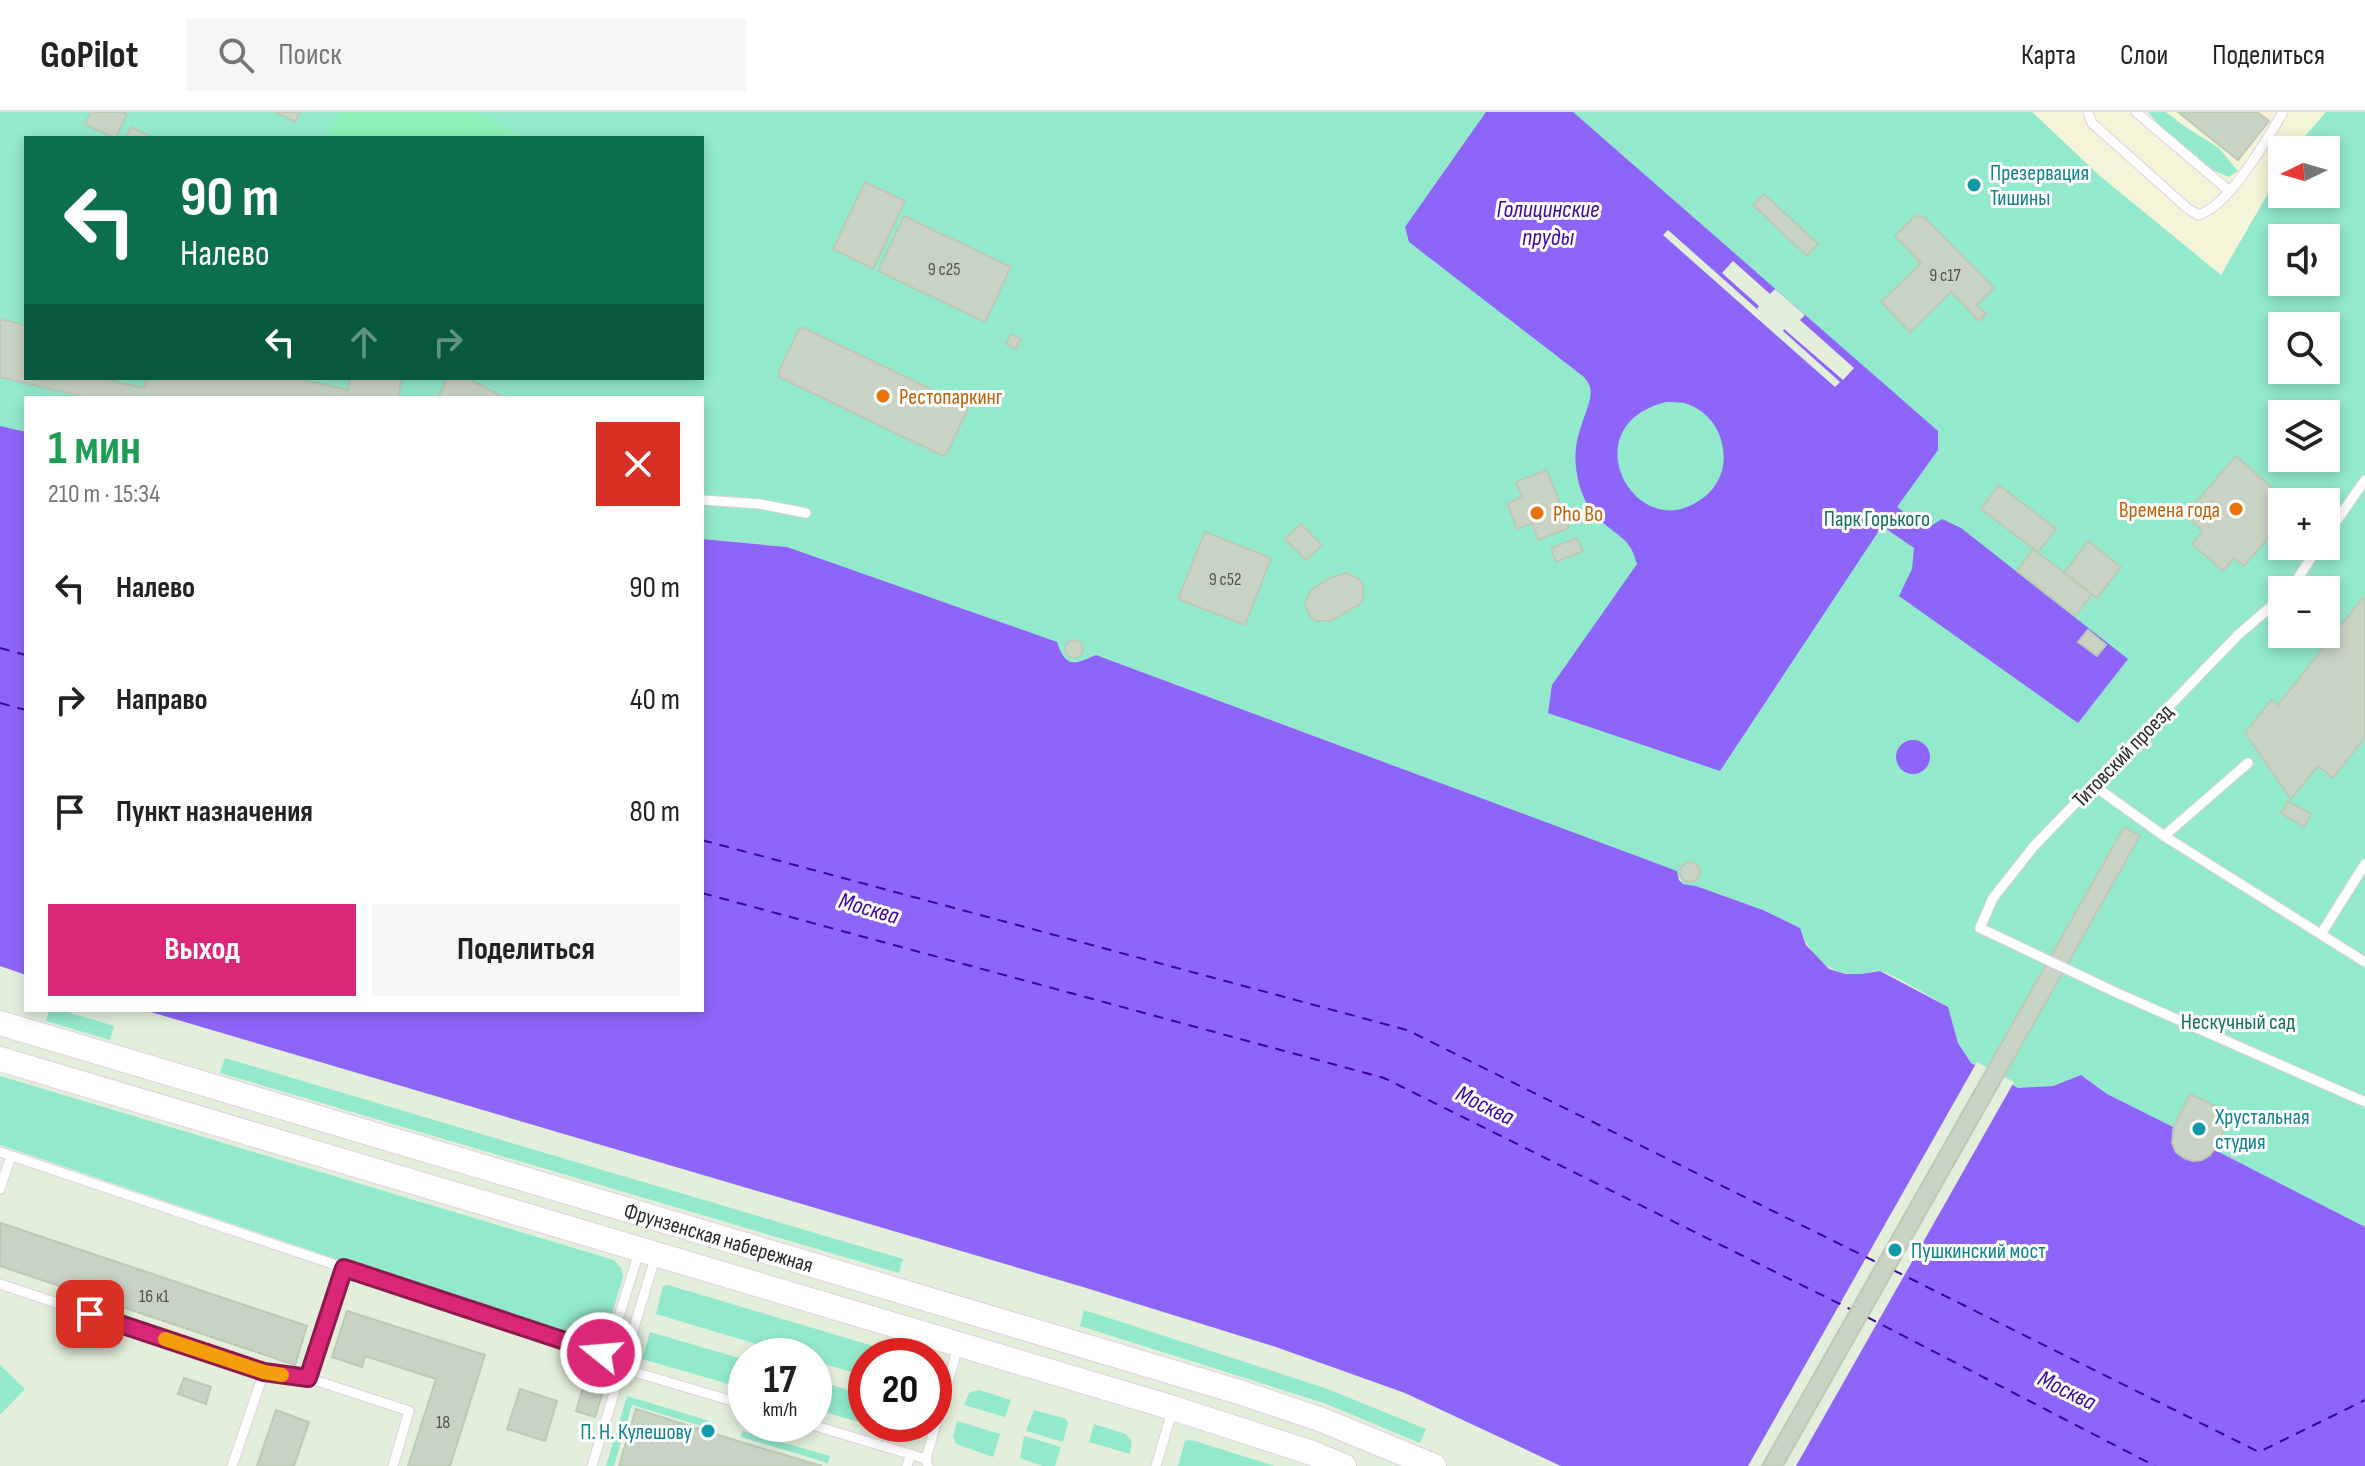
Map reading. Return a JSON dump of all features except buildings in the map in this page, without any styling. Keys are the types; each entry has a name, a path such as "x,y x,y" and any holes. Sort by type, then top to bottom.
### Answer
{"main road":[{"name":"Фрунзенская набережная","path":"0,1023 1239,1392 1322,1420 1434,1466"},
{"name":"Фрунзенская набережная","path":"0,1059 1173,1408 1344,1466"}],"lane":[{"path":"2088,112 2092,123 2198,215 2209,212 2254,162 2283,112"},
{"path":"2136,112 2228,190"},
{"path":"2340,517 2363,486"},
{"path":"704,500 760,504 806,513"},
{"name":"Титовский проезд","path":"2268,609 2238,635 2034,846 1993,898 1980,928 2115,992 2365,1102"},
{"path":"2164,836 2248,763"},
{"path":"2093,785 2164,836 2365,962"},
{"path":"2321,934 2365,864"},
{"path":"0,1152 601,1353 610,1345 649,1252"},
{"path":"0,1189 11,1156"},
{"path":"592,1466 621,1368 649,1252"},
{"path":"308,1378 344,1268"},
{"path":"0,1285 264,1372 308,1378 409,1411 393,1466"},
{"path":"832,1431 911,1454 927,1462 959,1344"},
{"path":"621,1368 728,1400"},
{"path":"232,1466 264,1372"},
{"path":"1156,1466 1173,1408"},
{"path":"907,1466 911,1454"}],"shaded area":[{"path":"2032,112 2326,112 2305,136 2268,136 2268,194 2221,276 2100,176"}],"green space":[{"name":"Парк Горького","path":"0,112 2032,112 2100,176 2221,275 2268,193 2268,208 2340,208 2340,136 2305,136 2326,112 2365,112 2365,1227 2215,1150 2202,1161 2187,1159 2174,1148 2172,1127 2107,1094 2081,1075 2053,1086 2018,1089 1971,1063 1958,1043 1948,1007 1885,973 1850,974 1830,968 1809,947 1800,928 1763,910 1683,884 1676,871 1096,655 1072,662 787,547 704,539 704,396 24,396 24,432 0,426"},
{"path":"340,112 474,112 523,136 328,136"},
{"path":"2148,112 2166,112 2219,148 2238,171 2229,177 2193,158"},
{"path":"48,1012 68,1012 114,1026 110,1040 46,1021"},
{"path":"225,1058 903,1259 899,1273 220,1073"},
{"path":"0,1076 614,1260 621,1268 623,1277 606,1334 598,1342 586,1344 0,1145"},
{"path":"663,1286 848,1338 848,1371 832,1366 832,1338 737,1338 656,1314"},
{"path":"1084,1310 1325,1388 1426,1429 1420,1443 1324,1403 1080,1326"},
{"path":"650,1332 728,1355 728,1384 642,1359"},
{"path":"0,1365 25,1389 0,1415"},
{"path":"832,1385 848,1390 848,1419 832,1414"},
{"path":"979,1390 1011,1400 1005,1417 964,1405 969,1393"},
{"path":"627,1396 713,1422 711,1429 632,1405 614,1466 606,1466"},
{"path":"1034,1410 1066,1419 1068,1423 1063,1442 1026,1431"},
{"path":"957,1421 1000,1434 993,1457 956,1444 953,1436"},
{"path":"1094,1424 1126,1434 1132,1442 1130,1454 1089,1442"},
{"path":"1024,1436 1061,1447 1055,1466 1042,1466 1020,1458"},
{"path":"1185,1441 1274,1466 1178,1466"},
{"path":"758,1442 781,1442 830,1456 828,1463"}],"water":[{"name":"Голицинские пруды","path":"1486,112 1573,112 1938,431 1938,450 1897,507 1926,529 1942,519 1961,528 2128,659 2078,723 1899,596 1912,569 1914,548 1882,526 1720,771 1548,713 1552,685 1637,564 1628,544 1591,510 1579,482 1576,451 1590,401 1590,387 1584,377 1409,242 1405,227","holes":["1666,402 1684,403 1704,413 1721,439 1724,460 1718,480 1708,494 1676,510 1654,507 1635,496 1623,477 1617,456 1622,434 1637,415"]},
{"path":"0,426 24,432 24,974 0,966"},
{"name":"Москва","path":"704,539 787,547 1057,642 1071,662 1096,655 1677,871 1683,884 1763,910 1800,928 1806,945 1829,969 1846,974 1880,971 1948,1007 1958,1043 1971,1063 2018,1088 2053,1086 2081,1075 2107,1094 2173,1127 2174,1148 2187,1159 2202,1161 2215,1150 2365,1227 2365,1466 1561,1466 1405,1393 1276,1347 1083,1287 151,1012 704,1012"},
{"path":"1913,740 1925,745 1930,757 1925,769 1913,774 1901,769 1896,757 1901,745"}],"pier":[{"path":"1668,230 1757,309 1759,306 1722,273 1733,261 1770,294 1775,289 1805,315 1800,320 1854,368 1843,380 1784,329 1840,382 1835,387 1663,235"},
{"path":"1977,1062 2014,1082 1796,1466 1748,1466"}],"ferry route":[{"path":"0,648 24,654"},
{"path":"0,703 24,709"},
{"path":"704,841 1407,1030 1876,1262"},
{"path":"704,894 1384,1078 1850,1309"},
{"path":"1893,1270 2259,1452 2365,1400"},
{"path":"1867,1317 2155,1466"}],"slow traffic":[{"path":"165,1339 264,1372 282,1375"}],"place":[{"name":"Презервация Тишины","path":"1974,185"},
{"name":"Рестопаркинг","path":"883,396"},
{"name":"Времена года","path":"2236,509"},
{"name":"Pho Bo","path":"1537,513"},
{"name":"Хрустальная студия","path":"2199,1129"},
{"name":"Пушкинский мост","path":"1895,1250"},
{"name":"П. Н. Кулешову","path":"708,1431"}],"route":[{"path":"90,1314 264,1372 308,1378 344,1268 601,1353"}],"park label":[{"name":"Нескучный сад","path":"2238,1021"}]}
